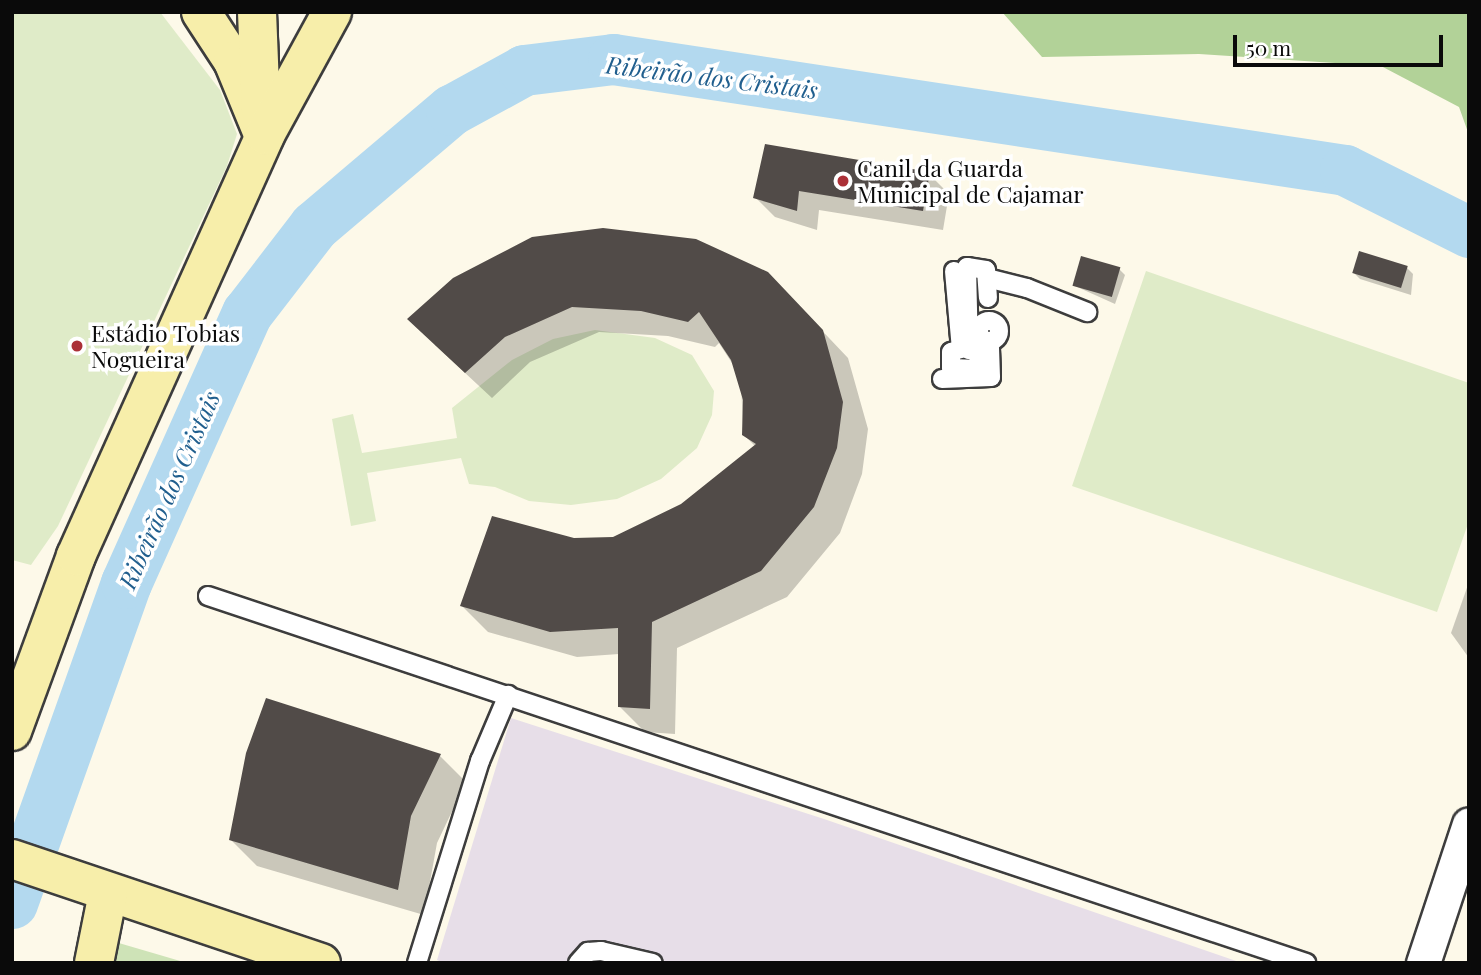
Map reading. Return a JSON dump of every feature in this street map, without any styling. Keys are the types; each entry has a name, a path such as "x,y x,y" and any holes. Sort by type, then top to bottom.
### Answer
{"street":[{"path":"201,12 233,61 263,132"},
{"path":"257,12 263,132"},
{"path":"12,731 76,556 263,132 332,12"},
{"path":"1423,963 1469,824"},
{"path":"12,859 321,963"},
{"path":"94,963 108,893"}],"lane":[{"path":"942,379 991,377 990,342 984,341 979,332 989,318 978,310 979,303 988,298 986,271 967,267 969,351 978,351 979,369 951,368 951,352 961,349 954,271"},
{"path":"987,278 1027,288 1087,312"},
{"path":"208,596 1306,963"},
{"path":"417,963 480,761 508,695"},
{"path":"578,963 588,952 601,951 653,963"}],"shaded area":[{"path":"511,718 824,819 1242,963 444,963 437,960"}],"green space":[{"name":"Estádio Tobias Nogueira","path":"12,12 160,12 220,90 237,134 227,166 58,526 31,565 12,560"},
{"path":"1002,12 1469,12 1469,135 1459,107 1381,66 1199,54 1042,57"},
{"path":"1146,271 1469,383 1469,521 1437,612 1072,486"},
{"path":"595,330 655,338 692,355 714,391 712,415 697,448 661,479 617,499 571,505 529,501 495,487 469,484 461,458 367,473 376,521 351,526 332,419 353,414 362,453 457,438 452,408 512,360 553,339"},
{"path":"112,941 187,963 108,963"}],"building":[{"name":"Canil da Guarda Municipal de Cajamar","path":"765,144 930,172 923,211 799,191 797,211 753,198"},
{"path":"603,228 696,239 768,272 823,330 843,402 837,448 814,507 761,571 652,622 650,709 618,707 618,628 550,632 460,606 492,516 574,538 613,537 681,504 756,444 742,435 743,400 731,360 699,312 688,322 641,311 572,307 505,337 465,373 407,319 453,278 532,237"},
{"path":"1359,251 1408,266 1401,288 1352,273"},
{"path":"1081,256 1120,267 1112,297 1072,286"},
{"path":"266,698 441,754 411,816 398,890 229,840 246,753"}],"waterway":[{"name":"Ribeirão dos Cristais","path":"12,903 126,583 247,313 314,226 451,110 524,70 613,59 1345,170 1469,232"}],"place":[{"name":"Canil da Guarda Municipal de Cajamar","path":"843,181"},
{"name":"Estádio Tobias Nogueira","path":"77,346"}]}
